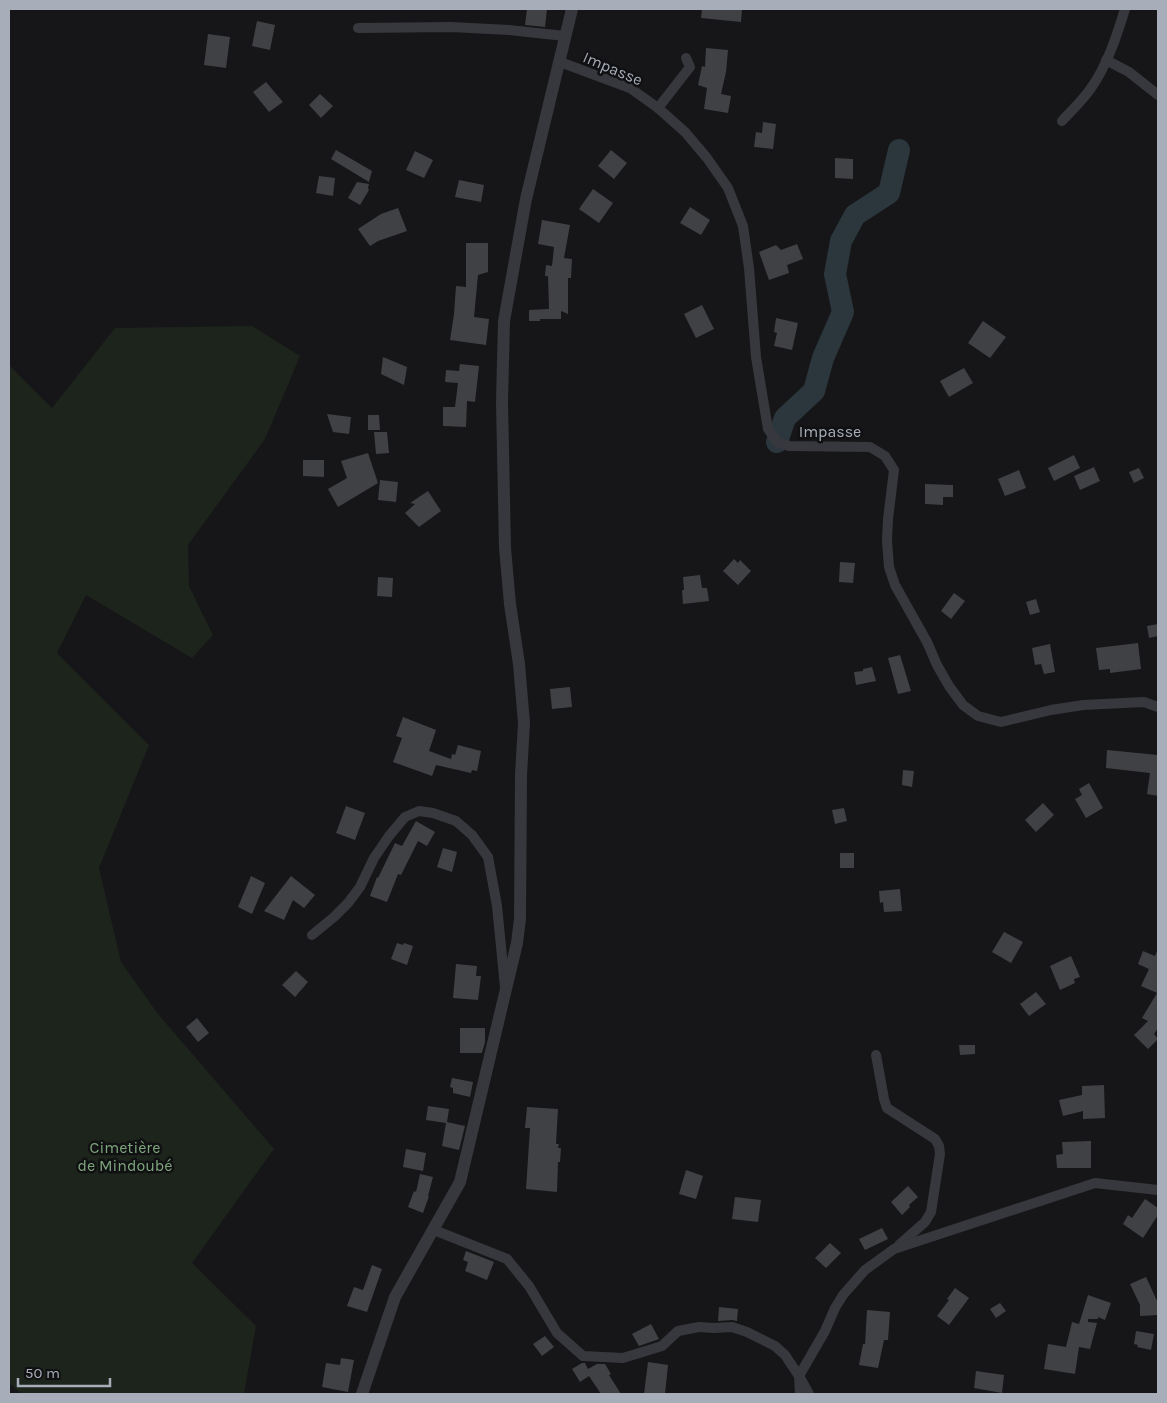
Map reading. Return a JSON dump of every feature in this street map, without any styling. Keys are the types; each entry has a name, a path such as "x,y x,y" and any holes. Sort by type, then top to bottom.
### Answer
{"street":[{"path":"362,1394 395,1297 460,1182 517,943 520,919 521,775 524,723 505,548 502,402 504,321 526,199 572,9"},
{"path":"1062,120 1091,88 1106,60 1125,9"},
{"path":"358,28 460,28 509,30 565,36"},
{"path":"658,108 690,67 686,58"},
{"path":"1106,60 1129,72 1158,95"},
{"name":"Impasse","path":"560,62 630,88 658,108 685,132 707,158 728,188 743,226 749,268 756,357 768,429 778,442 789,446 870,446 885,456 894,470 888,519 889,566 895,585 927,642 937,665 963,705 978,716 1001,722 1083,704 1144,702 1158,707"},
{"path":"312,935 348,903 360,887 374,858 405,817 419,811 433,813 456,821 472,835 488,857 497,906 505,991"},
{"path":"800,1394 799,1376 843,1295 865,1270 894,1249 925,1222 931,1212 940,1154 939,1146 934,1139 887,1108 876,1055"},
{"path":"894,1249 1095,1182 1158,1190"},
{"path":"434,1230 507,1259 530,1286 557,1333 583,1356 623,1358 662,1346 678,1331 699,1327 732,1327 775,1346 786,1355 808,1394"}],"green space":[{"name":"Cimetière de Mindoubé","path":"252,326 300,356 265,439 188,545 189,586 213,635 192,658 86,595 57,653 149,745 99,868 121,962 158,1014 274,1149 192,1263 256,1326 244,1394 22,1394 9,1383 9,365 52,408 115,328"}],"building":[{"path":"527,9 547,9 545,27 525,25"},
{"path":"702,9 742,9 741,22 701,18"},
{"path":"257,21 275,25 270,50 252,46"},
{"path":"208,34 230,37 226,68 204,65"},
{"path":"706,48 728,50 721,94 731,96 728,113 704,109 707,88 698,85 702,66 705,67"},
{"path":"266,82 283,102 269,112 253,92"},
{"path":"320,94 333,106 321,118 309,105"},
{"path":"763,122 776,124 773,149 754,147 756,132 762,133"},
{"path":"336,150 372,171 369,182 331,159"},
{"path":"611,150 627,163 614,179 598,166"},
{"path":"415,151 433,160 424,178 406,170"},
{"path":"835,158 853,159 853,179 835,178"},
{"path":"319,176 335,178 333,196 316,193"},
{"path":"459,180 484,185 481,202 455,197"},
{"path":"357,182 369,184 369,190 360,205 348,198"},
{"path":"593,189 613,203 599,223 579,209"},
{"path":"690,207 710,220 701,235 680,223"},
{"path":"398,208 407,231 378,241 370,246 358,229 381,214"},
{"path":"542,220 570,225 564,258 572,259 571,278 568,278 568,314 561,311 561,319 529,321 529,310 549,309 548,276 545,276 546,265 552,266 554,247 538,244"},
{"path":"466,243 488,243 488,272 478,275 474,317 489,319 486,345 450,340 456,286 466,287"},
{"path":"797,244 803,259 787,265 789,273 769,280 759,252 776,245 781,250"},
{"path":"702,305 714,329 696,338 684,314"},
{"path":"776,318 798,323 792,350 774,346 777,333 774,332"},
{"path":"983,321 1006,337 990,358 968,343"},
{"path":"383,357 407,367 404,385 381,374"},
{"path":"460,364 479,366 475,402 467,401 466,427 443,426 443,407 455,407 458,383 445,382 446,370 459,371"},
{"path":"964,368 973,383 949,397 940,381"},
{"path":"327,414 351,417 349,434 333,432"},
{"path":"368,415 379,415 380,430 368,430"},
{"path":"374,432 387,432 389,453 376,454"},
{"path":"368,453 378,483 338,507 328,489 347,478 341,461"},
{"path":"1074,455 1080,468 1054,481 1048,468"},
{"path":"303,460 324,460 324,477 303,476"},
{"path":"1094,467 1100,481 1080,490 1074,476"},
{"path":"1139,468 1144,478 1134,483 1129,472"},
{"path":"1019,470 1026,488 1005,496 998,479"},
{"path":"380,480 398,482 396,502 378,500"},
{"path":"925,484 953,485 953,497 943,497 943,505 925,504"},
{"path":"428,491 441,511 419,527 405,513 415,504 410,503"},
{"path":"734,559 738,563 740,560 751,571 738,585 723,571"},
{"path":"840,562 855,563 853,583 839,582"},
{"path":"700,575 702,588 707,588 709,601 683,604 683,577"},
{"path":"378,577 393,578 392,597 377,596"},
{"path":"954,593 965,601 951,619 941,611"},
{"path":"1036,599 1040,612 1030,615 1026,602"},
{"path":"1158,624 1158,636 1149,638 1147,626"},
{"path":"1138,643 1141,669 1110,673 1110,669 1099,670 1096,648"},
{"path":"1050,644 1055,672 1044,674 1041,664 1035,665 1032,648"},
{"path":"900,655 911,691 898,694 888,658"},
{"path":"872,667 876,681 856,685 854,672"},
{"path":"570,687 572,707 552,709 550,689"},
{"path":"403,717 436,730 429,751 451,759 452,754 455,755 458,745 481,751 477,771 472,770 471,773 436,765 432,776 393,762 402,738 396,736"},
{"path":"1107,750 1158,755 1158,796 1147,794 1150,773 1106,768"},
{"path":"903,770 914,771 912,787 902,785"},
{"path":"1089,783 1103,808 1086,818 1075,799 1082,795 1079,789"},
{"path":"1043,803 1054,815 1036,832 1025,820"},
{"path":"346,806 365,813 355,840 336,833"},
{"path":"844,808 847,821 835,824 832,810"},
{"path":"416,821 435,832 427,846 418,841 401,875 398,874 387,902 370,896 377,877 395,843 402,846"},
{"path":"443,848 457,852 452,872 437,867"},
{"path":"840,853 854,853 854,868 840,868"},
{"path":"251,876 265,883 252,914 238,907"},
{"path":"291,876 315,895 304,908 293,900 284,920 264,911"},
{"path":"900,889 902,911 884,912 883,902 880,903 879,891"},
{"path":"1004,932 1023,942 1011,963 992,952"},
{"path":"397,943 413,946 407,965 391,959"},
{"path":"1158,949 1158,1028 1154,1034 1158,1039 1148,1049 1134,1035 1148,1021 1142,1018 1157,993 1141,986 1149,969 1138,964 1143,951 1155,956"},
{"path":"1071,956 1080,977 1074,979 1075,983 1060,990 1050,966"},
{"path":"456,964 477,966 476,976 481,976 478,1000 453,998"},
{"path":"296,971 308,982 295,997 282,985"},
{"path":"1036,992 1046,1004 1029,1016 1020,1004"},
{"path":"197,1018 209,1033 198,1042 186,1027"},
{"path":"460,1028 485,1028 485,1042 482,1053 460,1053"},
{"path":"959,1045 975,1045 975,1054 960,1055"},
{"path":"452,1078 473,1082 470,1097 453,1093 453,1088 450,1087"},
{"path":"1104,1085 1105,1118 1083,1119 1083,1111 1063,1116 1059,1100 1082,1095 1082,1086"},
{"path":"428,1106 449,1109 447,1122 465,1126 459,1150 442,1146 446,1123 426,1120"},
{"path":"527,1107 558,1109 556,1144 559,1144 558,1148 561,1148 560,1162 558,1162 557,1192 526,1189 530,1128 525,1128"},
{"path":"1091,1141 1091,1168 1057,1168 1056,1155 1063,1154 1062,1142"},
{"path":"406,1149 426,1153 423,1171 403,1167"},
{"path":"686,1170 703,1176 696,1199 679,1194"},
{"path":"420,1174 433,1177 423,1213 408,1207 414,1191 416,1192"},
{"path":"908,1186 918,1197 902,1215 891,1202"},
{"path":"735,1197 761,1200 758,1222 732,1219"},
{"path":"1145,1199 1158,1208 1158,1215 1143,1238 1123,1224 1128,1215 1132,1218"},
{"path":"882,1228 888,1239 865,1250 859,1239"},
{"path":"830,1243 841,1253 826,1268 815,1258"},
{"path":"466,1251 494,1262 487,1280 465,1271 468,1262 463,1260"},
{"path":"372,1265 382,1269 367,1312 347,1306 354,1287 363,1290"},
{"path":"1146,1277 1158,1303 1158,1315 1140,1316 1140,1305 1130,1284"},
{"path":"955,1288 969,1298 949,1325 937,1316"},
{"path":"1088,1295 1111,1303 1105,1320 1098,1317 1098,1319 1088,1319 1088,1322 1097,1323 1090,1349 1079,1347 1075,1374 1044,1369 1048,1344 1066,1347 1072,1322 1079,1324"},
{"path":"1000,1303 1006,1311 996,1318 990,1309"},
{"path":"719,1307 738,1309 737,1321 718,1321"},
{"path":"867,1310 890,1312 888,1340 884,1340 878,1368 859,1365 863,1344 865,1344"},
{"path":"651,1324 659,1339 639,1346 632,1334"},
{"path":"1136,1331 1154,1334 1151,1350 1137,1347 1138,1345 1134,1344"},
{"path":"545,1336 554,1347 542,1356 533,1344"},
{"path":"341,1358 354,1360 348,1392 322,1387 326,1363 340,1365"},
{"path":"648,1362 668,1365 665,1394 644,1394"},
{"path":"585,1363 588,1369 597,1364 605,1364 611,1374 609,1375 621,1394 601,1394 589,1376 580,1382 572,1369"},
{"path":"976,1371 1004,1375 1002,1393 974,1388"}],"waterway":[{"path":"777,442 785,418 814,391 823,358 843,312 835,274 841,241 855,215 889,193 899,150"}]}
